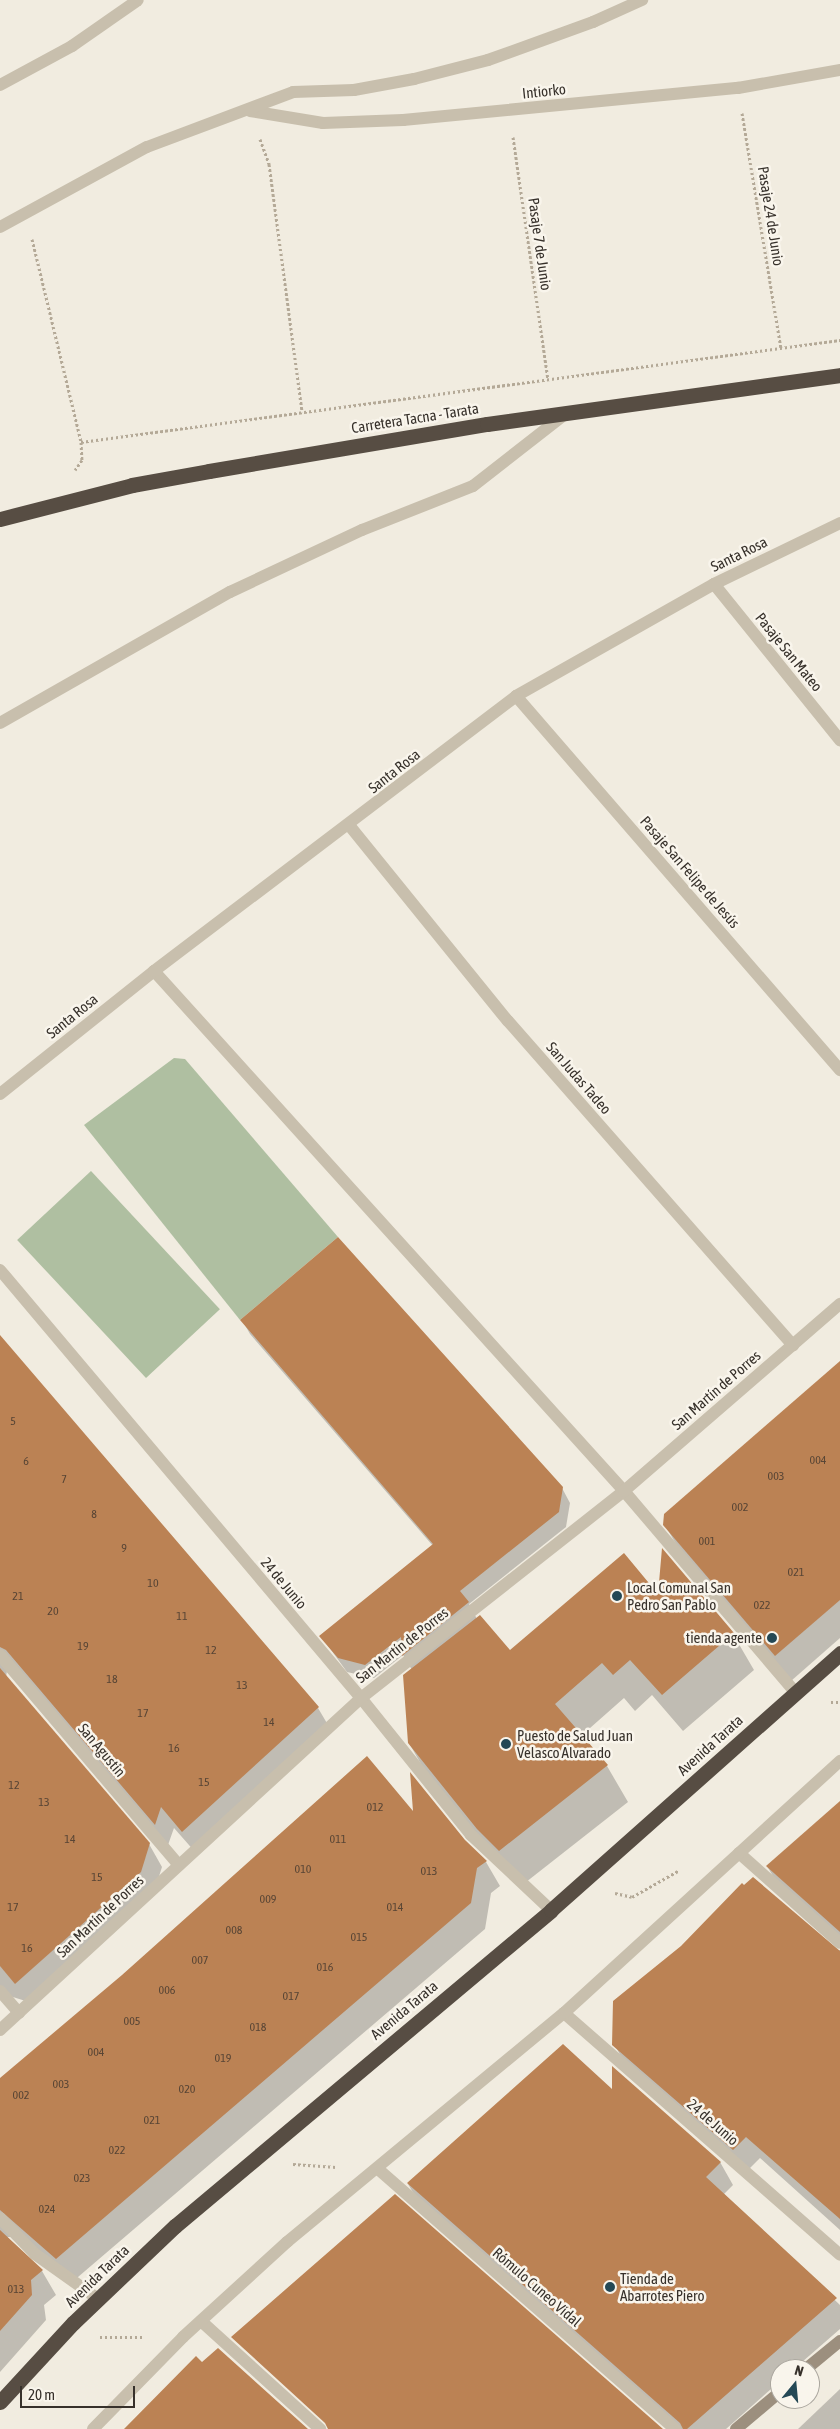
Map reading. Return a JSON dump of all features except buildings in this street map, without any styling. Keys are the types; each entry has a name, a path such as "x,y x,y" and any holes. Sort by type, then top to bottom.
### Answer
{"highway":[{"name":"Carretera Tacna - Tarata","path":"0,519 65,501 190,474 478,426 840,374"},
{"name":"Avenida Tarata","path":"0,2402 98,2299 240,2169 551,1910 840,1653"}],"street":[{"path":"0,86 72,46 138,0"},
{"path":"0,227 147,147 250,111 293,92 354,90 414,80 488,60 593,22 642,0"},
{"name":"Intiorko","path":"250,111 323,123 509,111 738,88 840,70"},
{"path":"0,723 230,592 362,530 473,486 564,415"},
{"name":"Santa Rosa","path":"0,1094 154,971 349,825 516,696 714,584 840,523"},
{"name":"Pasaje San Mateo","path":"714,584 840,740"},
{"name":"Pasaje San Felipe de Jesús","path":"516,696 840,1070"},
{"name":"San Judas Tadeo","path":"349,825 508,1021 793,1345"},
{"path":"154,971 624,1492 795,1692"},
{"name":"24 de Junio","path":"0,1270 361,1698 471,1835 551,1910"},
{"name":"San Martín de Porres","path":"0,2030 361,1698 624,1492 840,1304"},
{"name":"San Agustín","path":"0,1655 179,1865"},
{"path":"93,2429 183,2337 287,2242 378,2169 564,2013 840,1761"},
{"path":"739,1853 840,1943"},
{"path":"0,1991 19,2013"},
{"name":"24 de Junio","path":"564,2013 840,2255"},
{"name":"Rómulo Cuneo Vidal","path":"378,2169 675,2429"},
{"path":"0,2218 35,2254 98,2299"},
{"path":"201,2320 320,2429"},
{"path":"818,2359 840,2340"},
{"path":"736,2429 770,2400"}],"path":[{"name":"Pasaje 24 de Junio","path":"738,88 781,348"},
{"path":"250,111 269,164 302,412"},
{"name":"Pasaje 7 de Junio","path":"509,111 548,379"},
{"path":"38,256 81,442 840,340"},
{"path":"831,1702 840,1702"},
{"path":"100,2338 183,2337"}],"green space":[{"path":"174,1058 185,1059 338,1237 240,1320 84,1125"},
{"path":"91,1171 220,1309 146,1378 17,1240"}],"place":[{"name":"Local Comunal San Pedro San Pablo","path":"617,1596"},
{"name":"tienda agente","path":"772,1638"},
{"name":"Puesto de Salud Juan Velasco Alvarado","path":"506,1744"},
{"name":"Tienda de Abarrotes Piero","path":"610,2287"}]}
